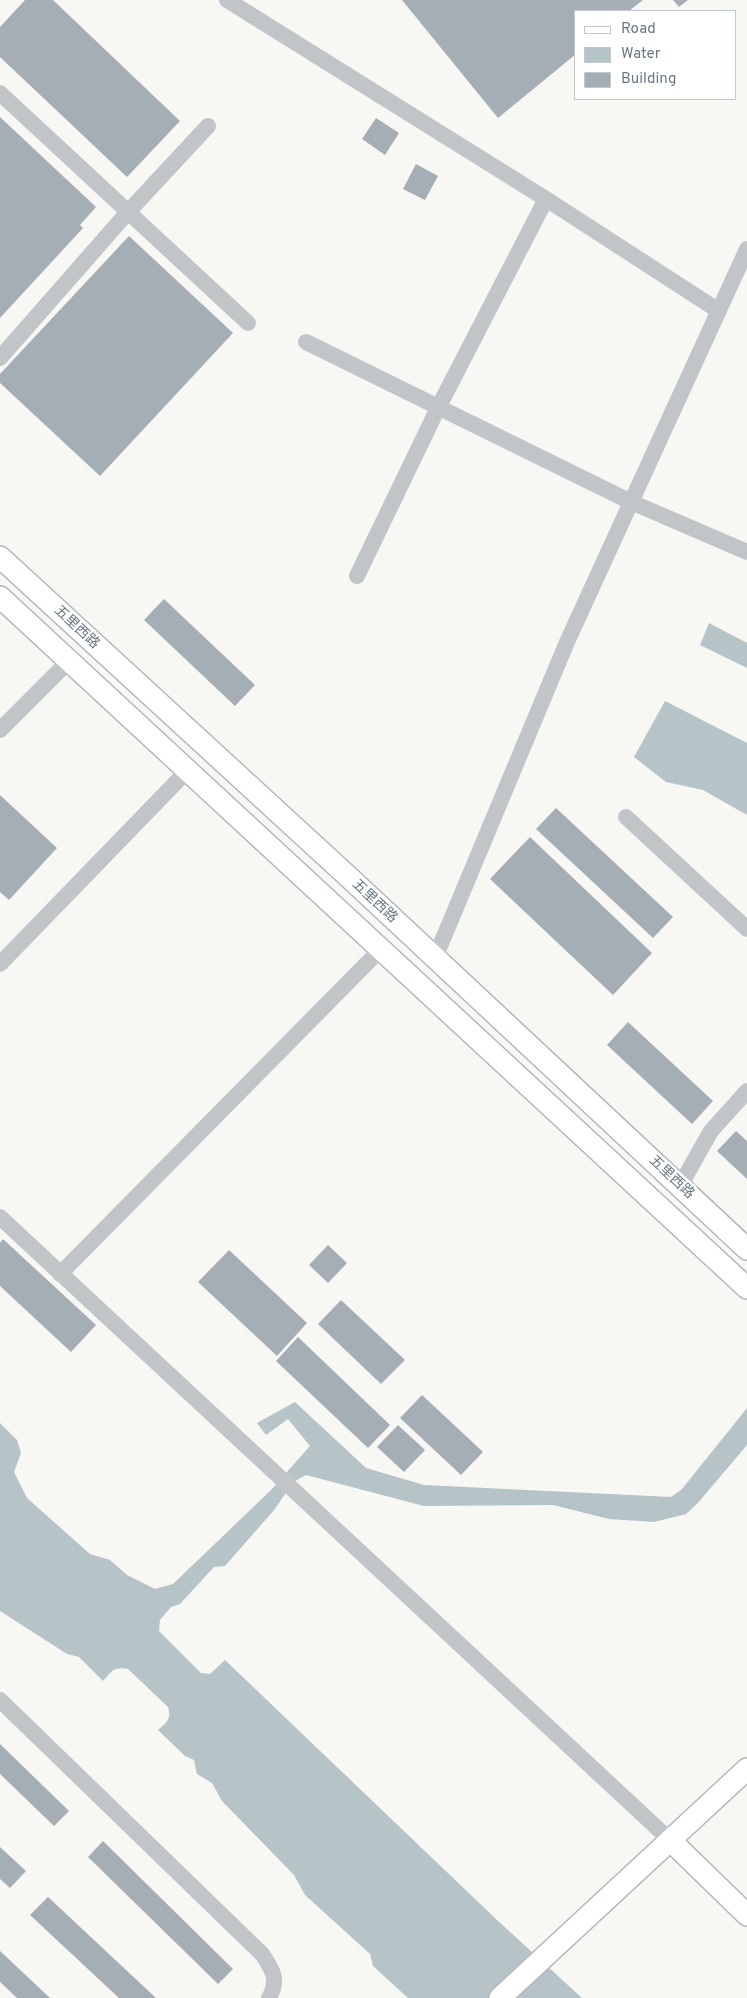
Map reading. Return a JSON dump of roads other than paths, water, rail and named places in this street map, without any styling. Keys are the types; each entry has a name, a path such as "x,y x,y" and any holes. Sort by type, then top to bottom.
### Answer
{"main road":[{"name":"五里西路","path":"0,557 747,1248"},
{"name":"五里西路","path":"0,597 747,1288"},
{"path":"500,1998 747,1768"},
{"path":"670,1840 747,1915"}],"street":[{"path":"227,0 546,199 719,311"},
{"path":"0,93 248,323"},
{"path":"0,358 128,212 208,126"},
{"path":"357,576 438,408 546,199"},
{"path":"435,958 567,642 747,249"},
{"path":"306,342 631,502 747,552"},
{"path":"0,730 69,661"},
{"path":"0,964 188,770"},
{"path":"626,817 747,930"},
{"path":"60,1274 381,949"},
{"path":"680,1186 711,1131 747,1091"},
{"path":"0,1217 670,1840"},
{"path":"0,1700 262,1954 274,1971 272,1991 269,1998"}],"water":[{"path":"709,623 747,643 747,668 700,645"},
{"path":"665,701 747,743 747,815 703,790 666,782 634,757"},
{"path":"295,1402 366,1468 424,1485 671,1497 682,1489 747,1408 747,1445 697,1504 686,1514 654,1522 609,1519 553,1505 424,1506 306,1475 293,1482 275,1509 225,1566 214,1567 180,1604 171,1607 160,1620 159,1631 201,1673 210,1674 225,1660 497,1920 582,1998 408,1998 373,1966 370,1954 305,1895 294,1875 222,1801 212,1783 197,1774 194,1760 185,1756 158,1730 169,1718 168,1707 128,1669 116,1669 103,1681 79,1657 67,1654 0,1611 0,1423 17,1440 21,1453 14,1472 27,1498 90,1554 110,1560 127,1575 155,1589 173,1584 271,1490 310,1446 288,1419 266,1435 257,1423"}]}
